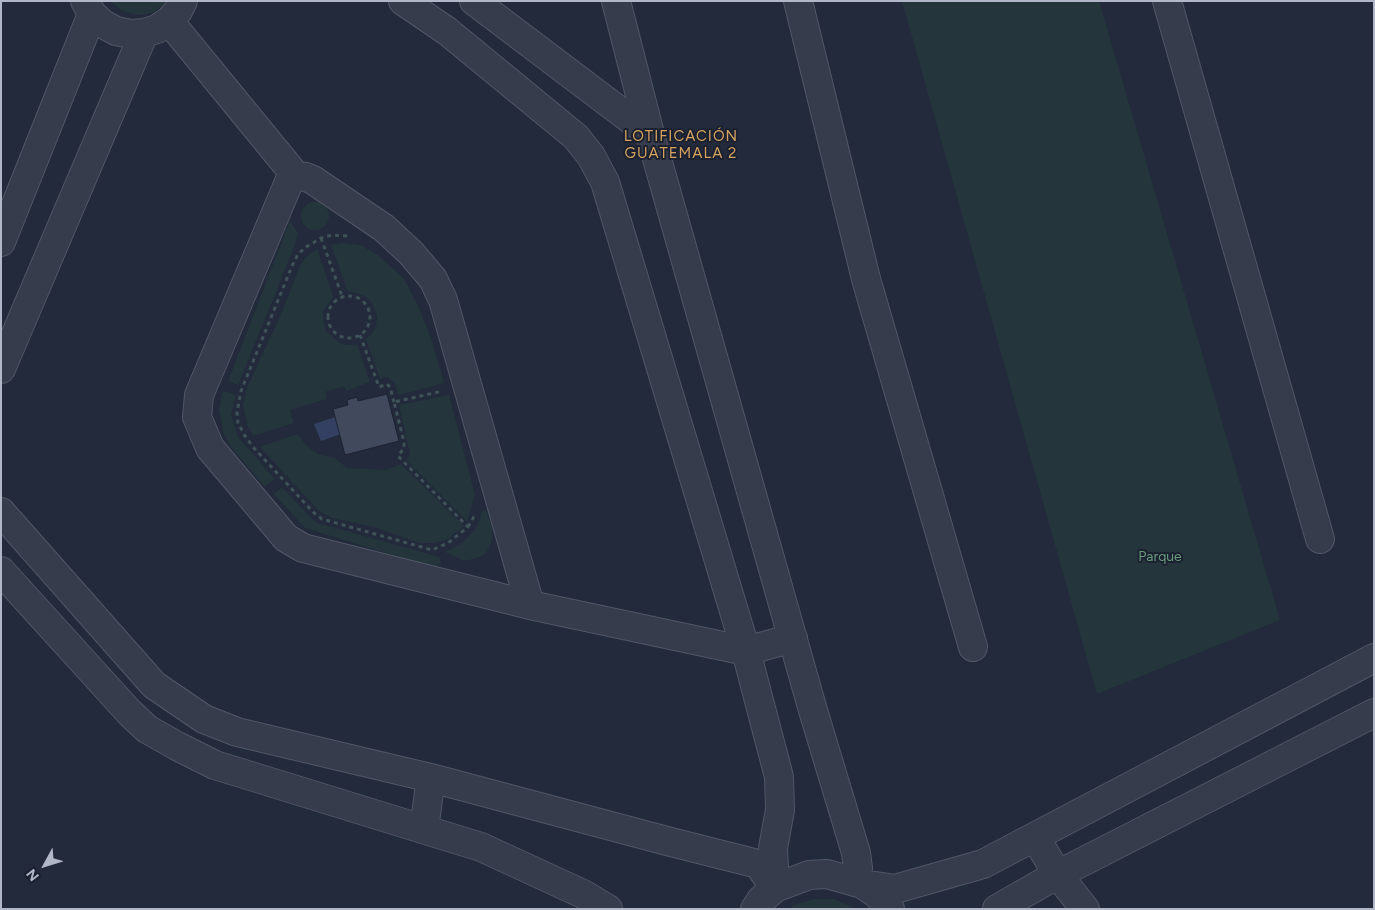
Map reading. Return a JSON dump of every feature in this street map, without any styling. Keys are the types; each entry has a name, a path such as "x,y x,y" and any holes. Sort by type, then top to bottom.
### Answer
{"street":[{"path":"403,1 447,31 569,131 591,156 605,182 746,651 779,778 780,810 773,848 775,888"},
{"path":"474,1 650,134"},
{"path":"616,1 650,134 812,707 856,853 859,883"},
{"path":"798,1 866,279 973,647"},
{"path":"1167,1 1320,539"},
{"path":"1,242 88,8 103,24 116,31 131,34 157,29 176,11 296,176"},
{"path":"1,369 144,33"},
{"path":"530,605 443,300 433,279 411,253 384,228 314,180 296,176 289,182 199,395 197,417 210,448 286,538 303,548 530,605 746,651 793,638"},
{"path":"1,512 154,685 204,719 237,732 431,778 758,864 775,888"},
{"path":"1,571 129,712 147,729 177,746 215,765 481,847 583,894 608,909"},
{"path":"42,615 68,587"},
{"path":"755,909 761,900 775,888 809,875 827,874 859,883 895,888 983,864 1374,658"},
{"path":"997,909 1058,875 1374,713"},
{"path":"424,829 431,778"},
{"path":"1035,837 1058,875 1085,909"},
{"path":"859,883 876,894 890,909"}],"path":[{"path":"351,236 332,235 321,238 298,254 241,391 237,412 238,423 252,447 314,513 322,519 432,550 439,554"},
{"path":"321,238 342,296"},
{"path":"342,296 357,296 368,306 370,321 368,328 360,335 349,338 342,337 329,324 328,317 332,304 342,296"},
{"path":"360,335 379,387 387,384 390,387 404,442 404,448 398,456 468,527"},
{"path":"394,402 468,385"},
{"path":"432,550 448,543 468,527 476,511"}],"green space":[{"path":"110,1 167,1 154,12 143,15 121,10"},
{"name":"Parque","path":"902,1 1099,1 1280,620 1097,694"},
{"path":"315,202 325,206 329,216 325,226 315,230 305,226 301,216 305,206"},
{"path":"290,221 298,233 295,245 238,385 228,381"},
{"path":"342,243 360,245 378,255 404,279 419,308 431,338 444,383 399,395 394,382 387,377 380,379 366,339 372,334 376,326 377,316 369,299 363,295 348,291 331,245"},
{"path":"317,249 333,297 323,311 326,331 341,344 357,344 370,382 346,391 344,386 325,392 327,399 290,410 294,423 253,436 248,427 243,405 247,388 282,312 300,266 305,258"},
{"path":"223,391 236,395 231,414 238,437 275,479 265,487 232,448 224,435 219,409"},
{"path":"449,395 475,495 467,521 406,460 410,454 399,405"},
{"path":"297,434 309,448 318,454 335,458 347,468 386,470 401,464 464,526 448,539 434,543 419,543 374,527 332,518 319,511 260,447"},
{"path":"282,487 318,523 439,557 441,562 435,568 305,528 274,494"},
{"path":"486,510 492,528 492,540 487,551 482,556 469,560 462,560 445,552 461,544 470,535 478,525 482,511"},
{"path":"813,899 834,899 856,909 790,909 793,906"}],"water":[{"path":"341,415 347,432 321,441 314,424"}],"building":[{"path":"387,394 399,441 345,455 333,409 348,405 347,400 357,397 358,401"}],"district":[{"name":"LOTIFICACIÓN GUATEMALA 2","path":"681,146"}]}
